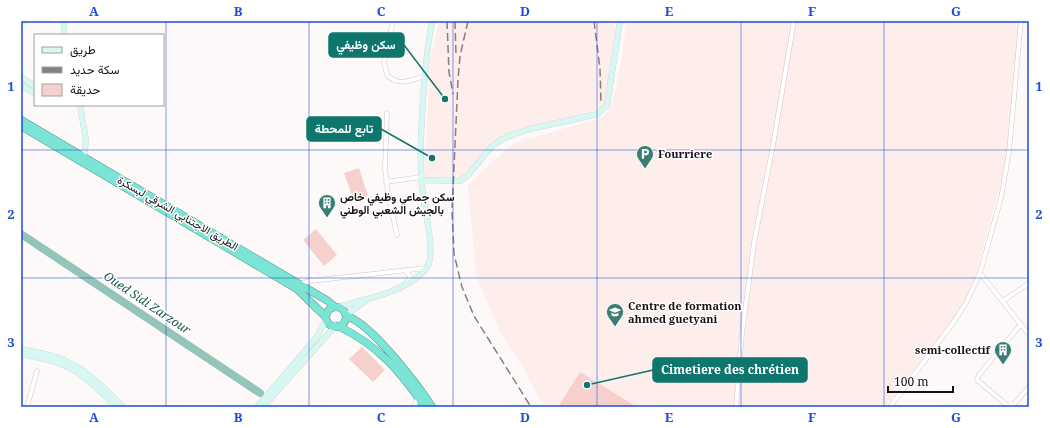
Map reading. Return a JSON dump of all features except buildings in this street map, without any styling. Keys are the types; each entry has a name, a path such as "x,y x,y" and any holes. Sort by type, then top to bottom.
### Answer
{"highway":[{"name":"الطريق الاجتنابي الشرقي لبسكرة","path":"21,120 336,307"},
{"name":"الطريق الاجتنابي الشرقي لبسكرة","path":"21,126 297,289 326,318"},
{"path":"425,407 384,355 361,338 330,324 326,318 330,309 336,307 344,311 346,316 368,332 387,350 402,366 432,407"},
{"path":"336,326 344,322 346,316"}],"main road":[{"path":"64,21 64,34"},
{"path":"336,307 384,294 407,282 426,268 430,258 421,179 425,76 432,21"},
{"path":"421,179 460,181 468,175 492,146 506,137 530,129 598,114 604,110 608,105 620,21"},
{"path":"21,77 33,90"},
{"path":"21,85 33,90"},
{"path":"80,106 86,140 84,157"},
{"path":"346,316 352,313 367,299"},
{"path":"257,407 310,346 322,328 326,318"},
{"path":"263,407 336,326"},
{"path":"21,354 54,361 71,368 85,378 117,407"},
{"path":"21,354 55,357 73,364 88,375 123,407"}],"street":[{"path":"393,21 384,62 387,75 397,82 425,76"},
{"path":"736,407 742,334 754,243 776,130 794,21"},
{"path":"893,406 953,323 966,303 980,273 1002,198 1009,152 1021,21"},
{"path":"387,113 385,154 386,182 397,236"},
{"path":"386,182 421,179"},
{"path":"299,284 310,281 426,268"},
{"path":"405,270 410,276 407,282"},
{"path":"980,273 1003,300 1029,335"},
{"path":"1003,300 1029,283"},
{"path":"1021,324 979,375 978,380 1008,406 1014,404 1029,387"},
{"path":"27,407 37,371"},
{"path":"414,407 418,397"}],"shaded area":[{"path":"439,21 616,21 606,100 601,108 593,112 525,127 503,135 489,144 464,174 458,178 424,178 430,62"},
{"path":"627,21 1019,21 1007,159 973,286 957,314 885,407 544,407 518,358 500,332 476,275 468,185 512,144 604,117 613,101 621,63"}],"green space":[{"path":"359,168 368,196 354,201 344,173"},
{"path":"316,229 337,255 324,266 303,240"},
{"path":"362,347 385,370 373,382 349,359"},
{"path":"580,372 637,407 558,407"}],"waterway":[{"name":"Oued Sidi Zarzour","path":"21,234 260,393"}],"railway":[{"path":"447,21 449,72 453,94"},
{"path":"455,21 456,56"},
{"path":"468,21 460,56 458,80 452,210 454,254 462,287 474,316 531,407"},
{"path":"594,21 600,69 601,103"}],"place":[{"name":"سكن وظيفي","path":"445,99"},
{"name":"تابع للمحطة","path":"432,158"},
{"name":"Fourriere","path":"645,169"},
{"name":"سكن جماعي وظيفي خاص بالجيش الشعبي الوطني","path":"327,218"},
{"name":"Centre de formation ahmed guetyani","path":"615,327"},
{"name":"semi-collectif","path":"1003,365"},
{"name":"Cimetiere des chrétien","path":"587,385"}]}
